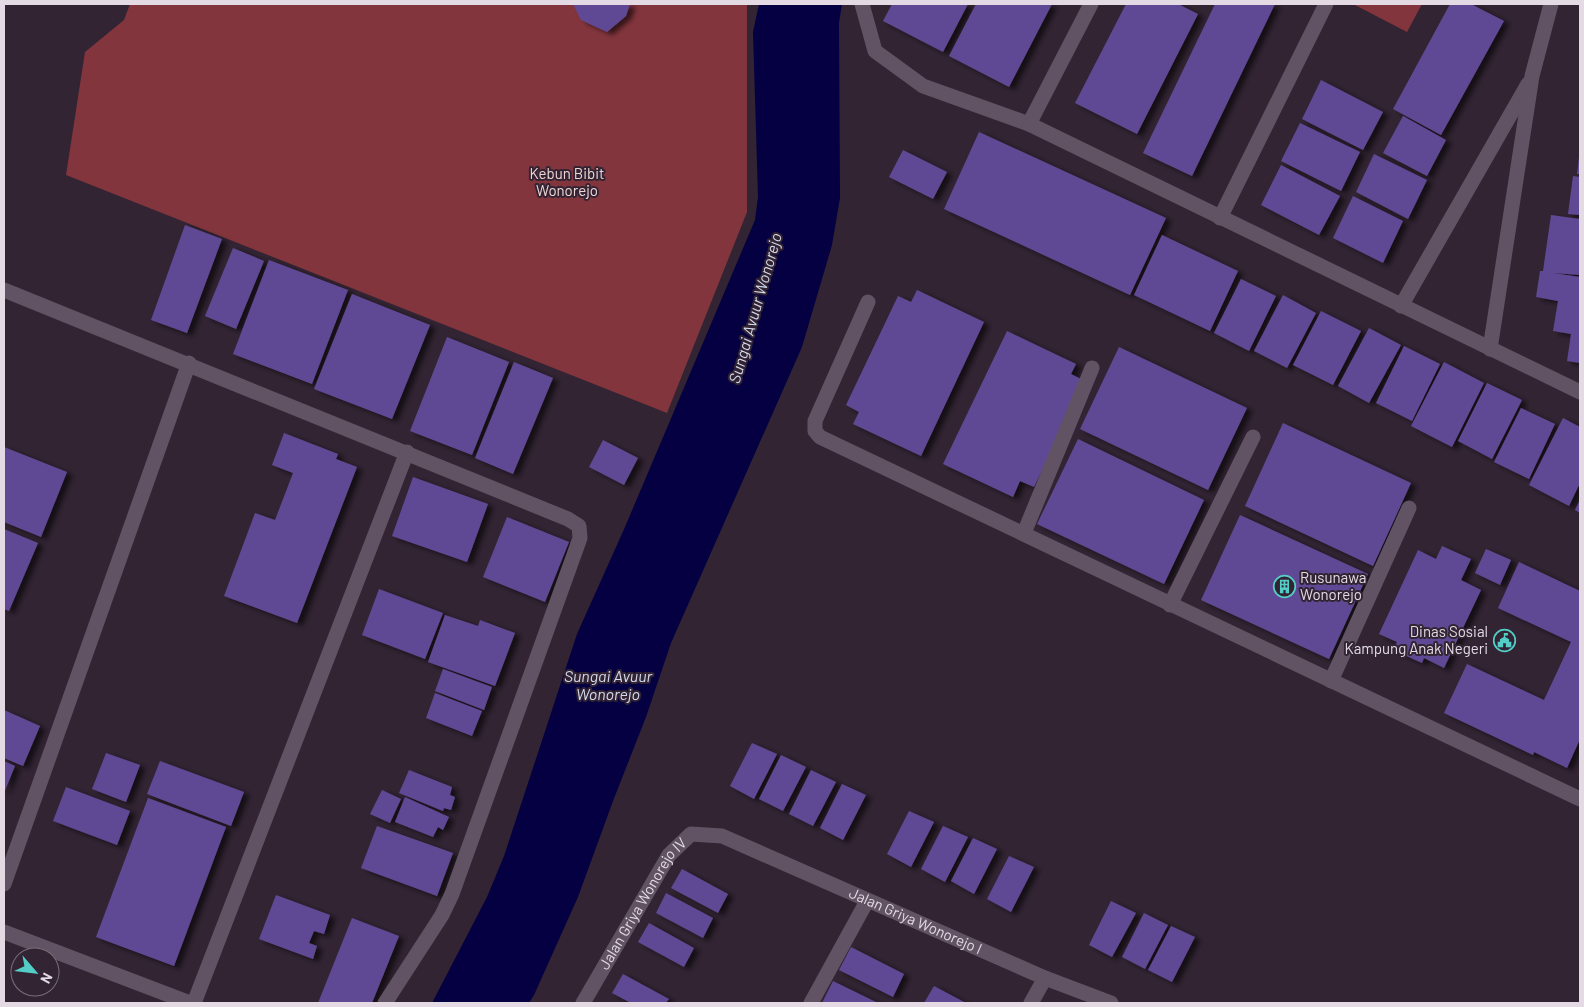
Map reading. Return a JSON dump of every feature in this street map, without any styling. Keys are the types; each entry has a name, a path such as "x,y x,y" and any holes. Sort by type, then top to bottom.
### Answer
{"street":[{"path":"862,4 875,51 923,86 1029,124 1580,392"},
{"path":"1029,124 1091,4"},
{"path":"1220,218 1326,4"},
{"path":"1490,349 1532,76 1551,4"},
{"path":"1401,306 1532,76"},
{"path":"4,290 407,452 568,519 579,526 580,538 452,894 442,915 386,1003"},
{"path":"868,302 815,421 815,431 820,437 1580,799"},
{"path":"4,884 189,363"},
{"path":"1024,533 1092,368"},
{"path":"1170,605 1253,437"},
{"path":"194,1003 407,452"},
{"path":"1331,681 1409,508"},
{"name":"Jalan Griya Wonorejo IV","path":"583,1003 669,855 691,834 722,836"},
{"name":"Jalan Griya Wonorejo I","path":"722,836 1045,978 1110,1003"},
{"path":"811,1003 867,901"},
{"path":"4,932 168,999 190,1003"},
{"path":"1031,1003 1045,978"}],"green space":[{"name":"Kebun Bibit Wonorejo","path":"130,4 747,4 747,212 667,413 66,175 85,52 124,20"},
{"path":"1353,4 1422,4 1407,32"}],"water":[{"name":"Sungai Avuur Wonorejo","path":"759,4 842,4 839,23 840,198 832,245 802,347 671,643 646,717 578,897 534,995 529,1003 432,1003 487,897 504,856 577,634 625,527 755,220 758,197 753,32"}],"building":[{"path":"573,4 630,4 626,16 607,32 581,20"},
{"path":"892,4 968,4 943,52 883,21"},
{"path":"976,4 1052,4 1009,87 949,56"},
{"path":"1126,4 1178,4 1198,14 1137,134 1075,103"},
{"path":"1215,4 1275,4 1192,176 1143,153"},
{"path":"1450,4 1471,4 1504,21 1441,135 1393,109"},
{"path":"1321,80 1383,112 1363,150 1302,119"},
{"path":"1403,116 1446,140 1427,176 1383,153"},
{"path":"1300,123 1360,152 1341,191 1281,161"},
{"path":"979,132 1166,218 1130,295 944,209"},
{"path":"903,150 947,172 933,199 889,177"},
{"path":"1374,154 1427,180 1408,219 1356,192"},
{"path":"1579,157 1580,174 1577,174"},
{"path":"1281,165 1340,196 1319,235 1261,205"},
{"path":"1573,176 1580,177 1580,215 1568,214"},
{"path":"1353,196 1403,221 1383,263 1333,238"},
{"path":"1551,215 1580,219 1580,275 1553,273 1580,277 1580,363 1567,361 1571,334 1553,331 1558,301 1536,297 1540,271 1543,271"},
{"path":"185,225 222,239 187,333 151,320"},
{"path":"1162,235 1238,271 1210,331 1134,295"},
{"path":"233,248 264,261 236,329 205,316"},
{"path":"269,260 348,290 312,384 233,354"},
{"path":"1241,279 1276,296 1249,351 1214,333"},
{"path":"917,290 984,322 921,456 853,424 859,412 846,405 898,296 911,302"},
{"path":"352,294 430,325 392,419 314,389"},
{"path":"1283,295 1316,313 1287,368 1254,351"},
{"path":"1321,311 1361,331 1333,385 1293,365"},
{"path":"1369,328 1401,345 1369,403 1338,386"},
{"path":"1007,331 1076,364 1071,374 1085,381 1034,487 1020,481 1013,497 943,464"},
{"path":"447,337 509,362 472,455 410,431"},
{"path":"1404,346 1440,364 1412,421 1376,403"},
{"path":"1119,347 1247,408 1208,490 1080,429"},
{"path":"514,362 553,378 513,474 475,458"},
{"path":"1444,362 1484,383 1452,447 1411,426"},
{"path":"1487,383 1522,400 1492,459 1458,441"},
{"path":"1521,408 1555,424 1529,479 1494,462"},
{"path":"1563,418 1580,427 1580,483 1569,506 1529,485"},
{"name":"Rusunawa Wonorejo","path":"1283,423 1411,483 1373,566 1245,506"},
{"path":"284,433 338,454 336,459 357,467 297,623 224,596 255,513 275,520 293,473 272,465"},
{"path":"1078,439 1204,500 1164,584 1037,524"},
{"path":"603,440 638,458 624,485 589,467"},
{"path":"4,447 67,472 41,537 4,522"},
{"path":"413,477 488,504 467,562 392,536"},
{"path":"1580,500 1580,513 1575,510"},
{"name":"Rusunawa Wonorejo","path":"1240,515 1368,574 1329,659 1201,600"},
{"path":"507,517 569,542 545,602 483,577"},
{"path":"4,529 38,543 9,611 4,609"},
{"path":"1442,546 1471,559 1461,580 1481,590 1444,668 1424,658 1422,663 1393,650 1397,642 1379,634 1418,550 1436,559"},
{"path":"1486,549 1511,560 1500,585 1475,573"},
{"path":"1519,562 1580,591 1580,739 1567,768 1534,752 1533,755 1444,713 1467,664 1544,700 1571,642 1498,608"},
{"path":"379,589 443,613 425,659 362,635"},
{"path":"445,615 478,626 480,620 515,633 495,686 428,662"},
{"path":"443,669 492,687 484,710 435,691"},
{"path":"435,693 482,711 472,736 426,718"},
{"path":"4,710 40,726 23,766 4,758"},
{"path":"752,743 777,754 754,799 730,786"},
{"path":"106,753 140,765 126,802 92,789"},
{"path":"781,755 806,767 783,811 759,799"},
{"path":"4,761 15,766 4,793"},
{"path":"160,761 244,792 231,826 147,794"},
{"path":"409,770 452,787 450,795 455,797 451,810 444,808 443,811 399,793"},
{"path":"811,770 836,782 813,826 789,814"},
{"path":"842,784 866,795 843,840 820,828"},
{"path":"66,787 130,811 117,845 53,821"},
{"path":"382,790 401,799 390,823 370,814"},
{"path":"405,797 449,817 443,830 438,827 433,837 395,822"},
{"path":"148,798 226,827 174,966 96,937"},
{"path":"909,811 934,822 911,867 887,854"},
{"path":"377,826 453,853 437,896 361,868"},
{"path":"943,826 968,837 945,882 921,869"},
{"path":"973,838 997,849 974,894 951,881"},
{"path":"1009,856 1034,867 1011,912 987,899"},
{"path":"682,869 728,894 718,913 671,888"},
{"path":"666,893 713,918 703,938 656,913"},
{"path":"276,895 330,915 324,934 314,931 309,943 317,946 313,959 259,939"},
{"path":"1111,901 1136,913 1112,957 1089,945"},
{"path":"1144,913 1168,925 1145,969 1122,957"},
{"path":"352,918 399,936 372,1003 318,1003"},
{"path":"649,923 694,948 684,967 638,942"},
{"path":"1171,926 1195,937 1172,982 1148,970"},
{"path":"851,947 904,974 893,997 839,970"},
{"path":"623,974 669,999 666,1003 631,1003 612,993"},
{"path":"833,981 878,1003 822,1003"},
{"path":"934,986 966,1003 924,1003"}],"place":[{"name":"Rusunawa Wonorejo","path":"1284,587"},
{"name":"Dinas Sosial Kampung Anak Negeri","path":"1504,641"}]}
